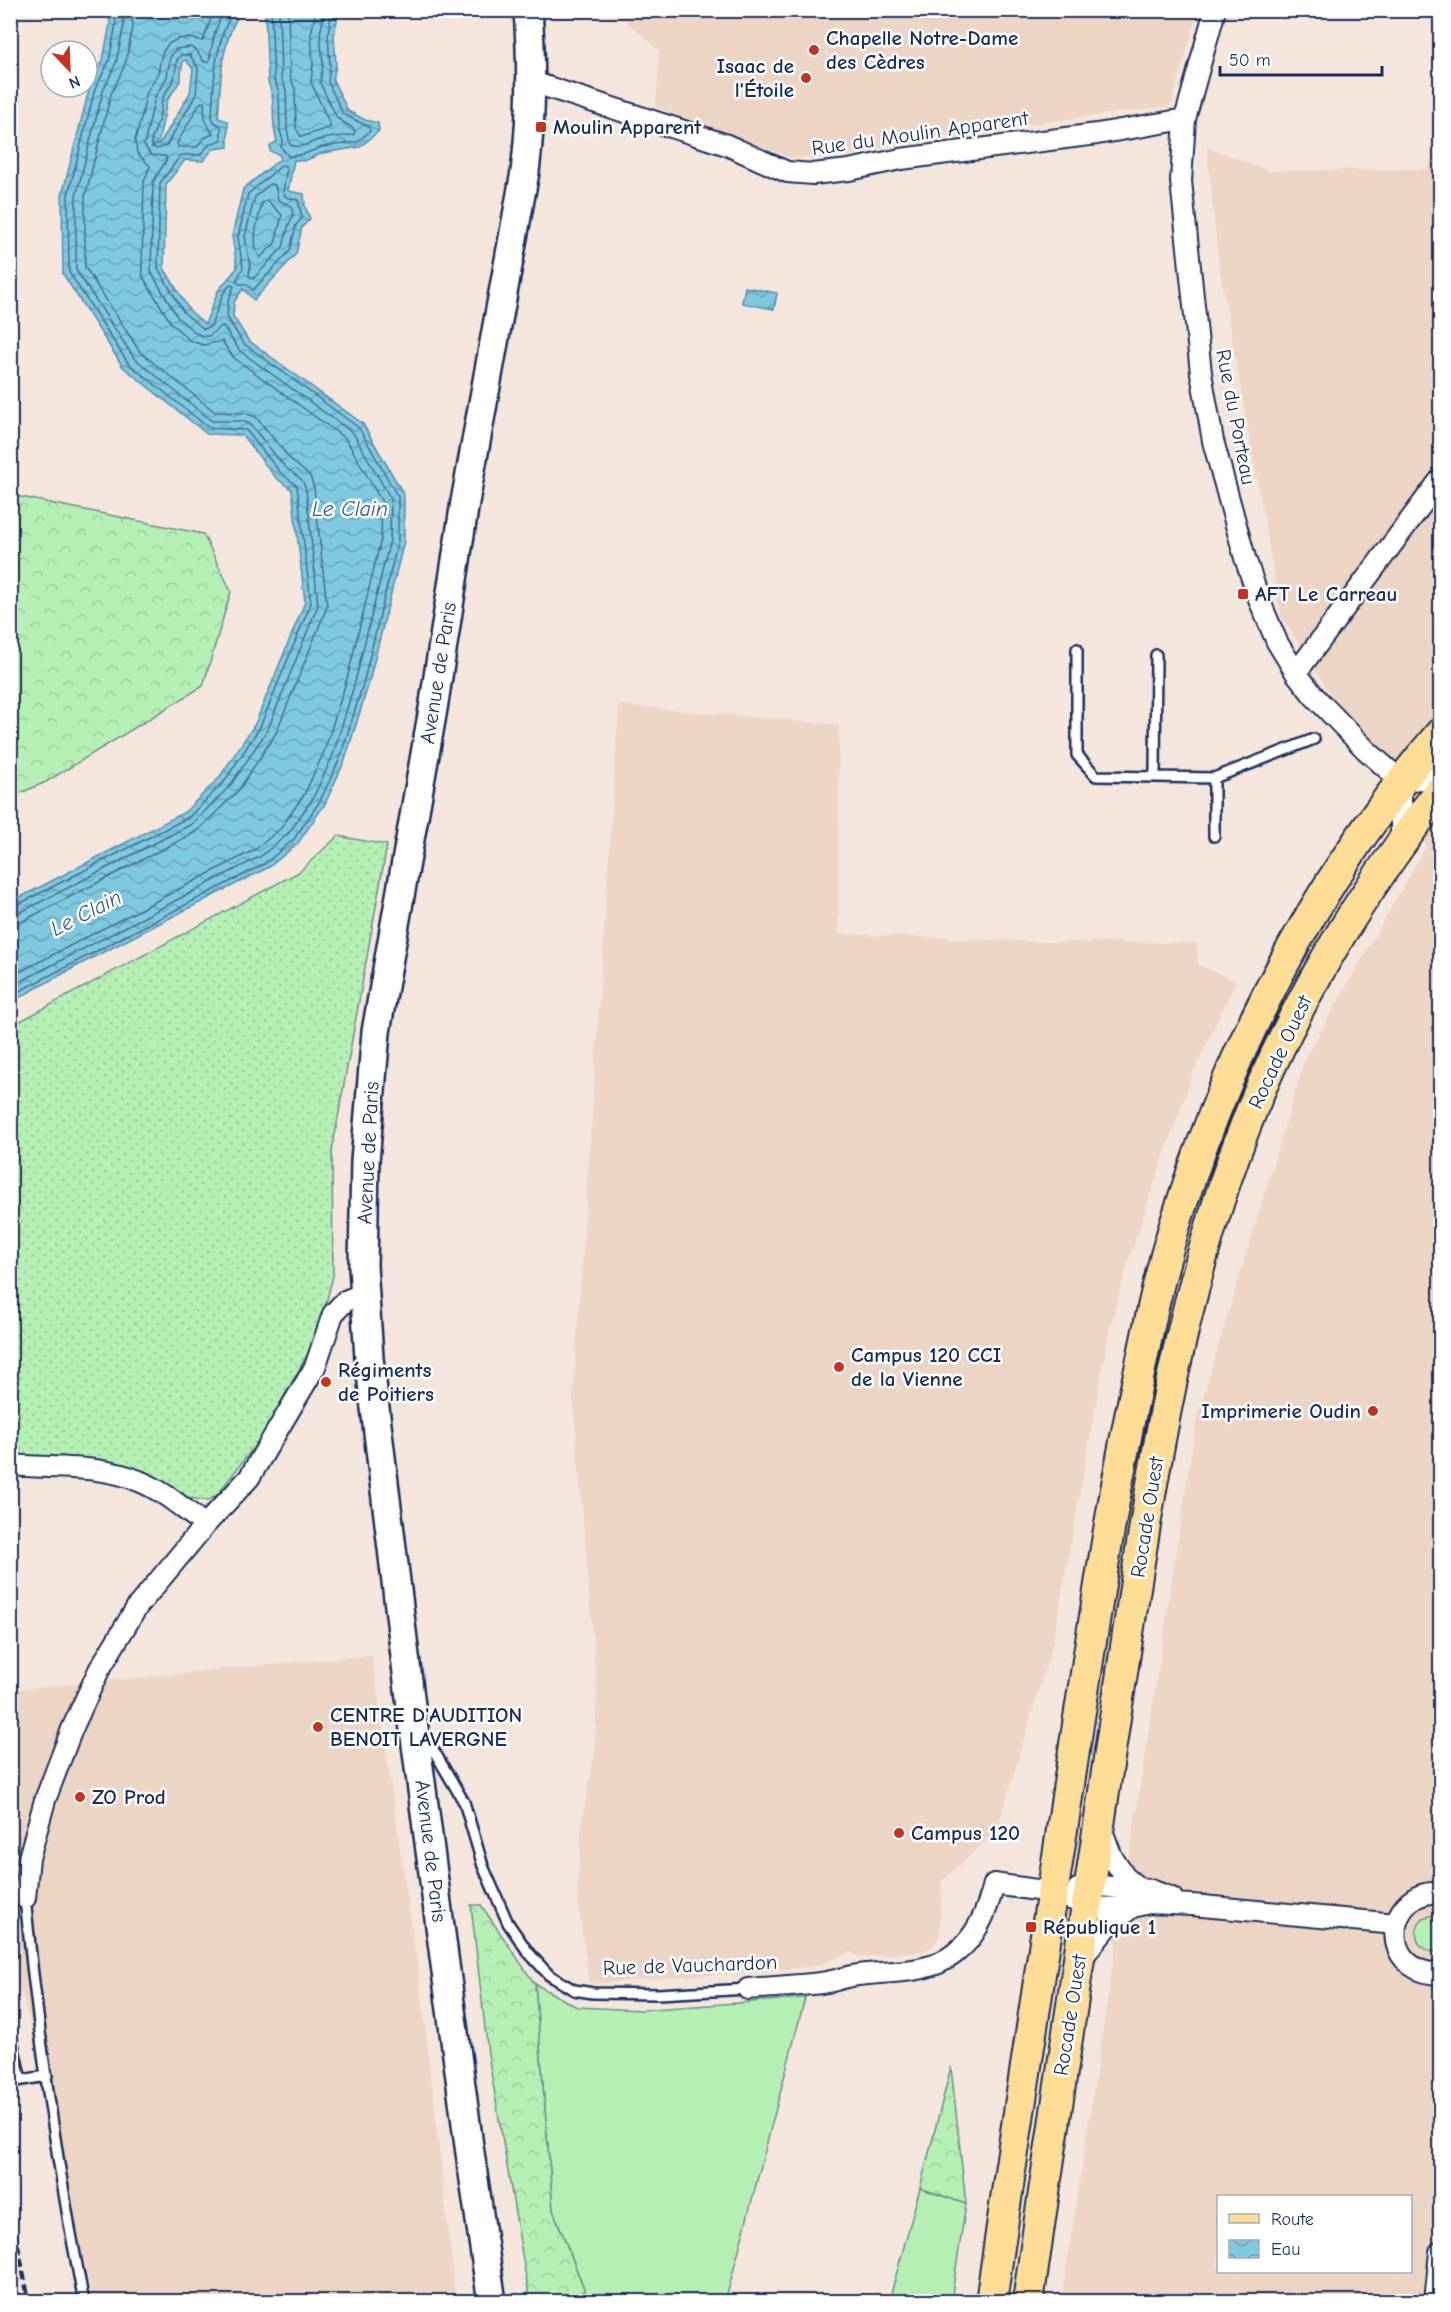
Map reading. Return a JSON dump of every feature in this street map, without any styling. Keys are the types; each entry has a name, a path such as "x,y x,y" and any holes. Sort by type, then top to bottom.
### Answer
{"main road":[{"name":"Avenue de Paris","path":"492,2301 469,2146 412,1714 369,1358 365,1293 365,1161 376,1032 433,709 465,502 525,172 531,123 532,82 528,10"},
{"name":"Rocade Ouest","path":"991,2301 1051,1892 1127,1429 1153,1307 1173,1231 1204,1141 1229,1078 1263,1002 1301,930 1339,868 1401,781 1440,734"},
{"name":"Rocade Ouest","path":"1028,2301 1099,1824 1164,1419 1207,1240 1255,1102 1294,1018 1328,953 1370,886 1440,791"}],"street":[{"name":"Rue du Porteau","path":"1215,10 1185,119 1181,181 1201,373 1213,441 1229,506 1260,602 1277,642 1296,673 1342,726 1401,781"},
{"name":"Rue du Moulin Apparent","path":"532,82 727,145 787,172 813,174 849,170 901,159 1097,134 1185,119"},
{"path":"1296,673 1440,480"},
{"path":"1401,843 1401,781 1440,777"},
{"path":"25,1898 29,1858 45,1800 72,1729 99,1670 137,1607 205,1525 249,1478 315,1368 333,1314 345,1300 365,1293"},
{"path":"10,1465 87,1470 125,1476 156,1489 205,1525"},
{"path":"1099,1824 1112,1857 1136,1898"},
{"name":"Rue de Vauchardon","path":"748,1989 823,1983 853,1976 916,1969 939,1963 954,1954 974,1933 986,1912 994,1884 1051,1892"},
{"path":"1051,1892 1088,1896 1096,1908 1136,1898 1151,1890 1192,1905 1396,1924"},
{"path":"1440,1893 1419,1897 1405,1906 1396,1924 1395,1937 1405,1960 1415,1969 1440,1974"},
{"path":"1078,1962 1109,1925 1136,1898"},
{"path":"1435,2301 1440,2252"}],"lane":[{"path":"1077,649 1077,755 1096,776 1214,778 1314,739"},
{"path":"1155,777 1156,655"},
{"path":"1214,778 1214,836"},
{"name":"Rue de Vauchardon","path":"412,1714 464,1802 483,1866 508,1923 528,1952 549,1975 574,1990 592,1993 657,1994 748,1989"},
{"path":"25,1898 36,2010 48,2076 66,2214 84,2301"},
{"path":"10,2031 21,2080"},
{"path":"10,2082 48,2076"}],"shaded area":[{"name":"Isaac de l'Étoile","path":"615,11 1198,11 1171,106 948,134 861,153 792,158 656,107 659,50"},
{"path":"1440,143 1440,2301 1061,2302 1197,1417 1305,1059 1427,845 1281,616 1218,259 1207,147 1269,171 1427,169"},
{"name":"Campus 120 CCI de la Vienne","path":"619,705 839,725 839,934 1044,942 1197,943 1198,965 1236,981 1194,1070 1126,1269 1108,1336 1053,1642 997,1830 942,1881 939,1936 933,1946 924,1951 862,1957 850,1952 813,1967 589,1984 577,1893 582,1822 595,1750 597,1690 573,1398"},
{"path":"372,1655 423,2006 456,2301 93,2301 32,2030 11,1955 11,1690"}],"green space":[{"path":"11,495 203,534 231,591 203,686 46,782 11,797"},
{"path":"338,836 387,845 332,1151 333,1276 318,1335 262,1436 218,1494 208,1501 184,1497 129,1466 11,1455 11,1026 299,872"},
{"path":"471,1905 481,1905 535,1984 553,2210 585,2291 556,2301 530,2301 488,2054"},
{"path":"1440,1915 1440,1952 1433,1952 1422,1947 1418,1942 1417,1931 1423,1918"},
{"path":"535,1984 577,2007 640,2010 805,1998 727,2295 752,2301 556,2301 585,2291 553,2210"},
{"path":"951,2067 966,2204 920,2188"},
{"path":"920,2188 966,2204 951,2301 889,2301"}],"water":[{"name":"Le Clain","path":"108,11 241,11 225,49 221,76 218,118 228,121 228,147 213,149 203,161 185,160 166,184 164,268 189,310 205,324 218,291 237,268 232,236 243,189 280,159 280,155 270,151 270,146 277,141 271,89 268,82 265,11 339,11 334,35 336,65 333,80 348,111 365,120 378,123 379,131 360,147 323,153 304,161 294,160 288,191 304,194 305,206 310,219 302,227 296,254 254,300 243,289 234,302 233,316 248,340 363,424 404,495 404,541 368,686 345,760 325,804 298,843 269,867 11,1002 11,902 185,812 219,778 255,724 305,602 292,490 275,477 242,435 207,434 123,367 63,274 62,195 87,99 99,99 99,68 103,60 110,24","holes":["186,60 193,69 190,93 161,142 151,148 159,140 167,101 180,81 183,61"]},
{"path":"745,287 777,293 774,309 742,303"}],"railway":[{"path":"10,2205 29,2302"}],"place":[{"name":"Chapelle Notre-Dame des Cèdres","path":"814,50"},
{"name":"Isaac de l'Étoile","path":"806,78"},
{"name":"Moulin Apparent","path":"541,127"},
{"name":"AFT Le Carreau","path":"1243,594"},
{"name":"Campus 120 CCI de la Vienne","path":"839,1367"},
{"name":"Régiments de Poitiers","path":"326,1382"},
{"name":"Imprimerie Oudin","path":"1373,1411"},
{"name":"CENTRE D'AUDITION BENOIT LAVERGNE","path":"318,1727"},
{"name":"ZO Prod","path":"80,1797"},
{"name":"Campus 120","path":"899,1833"},
{"name":"République 1","path":"1031,1927"}]}
